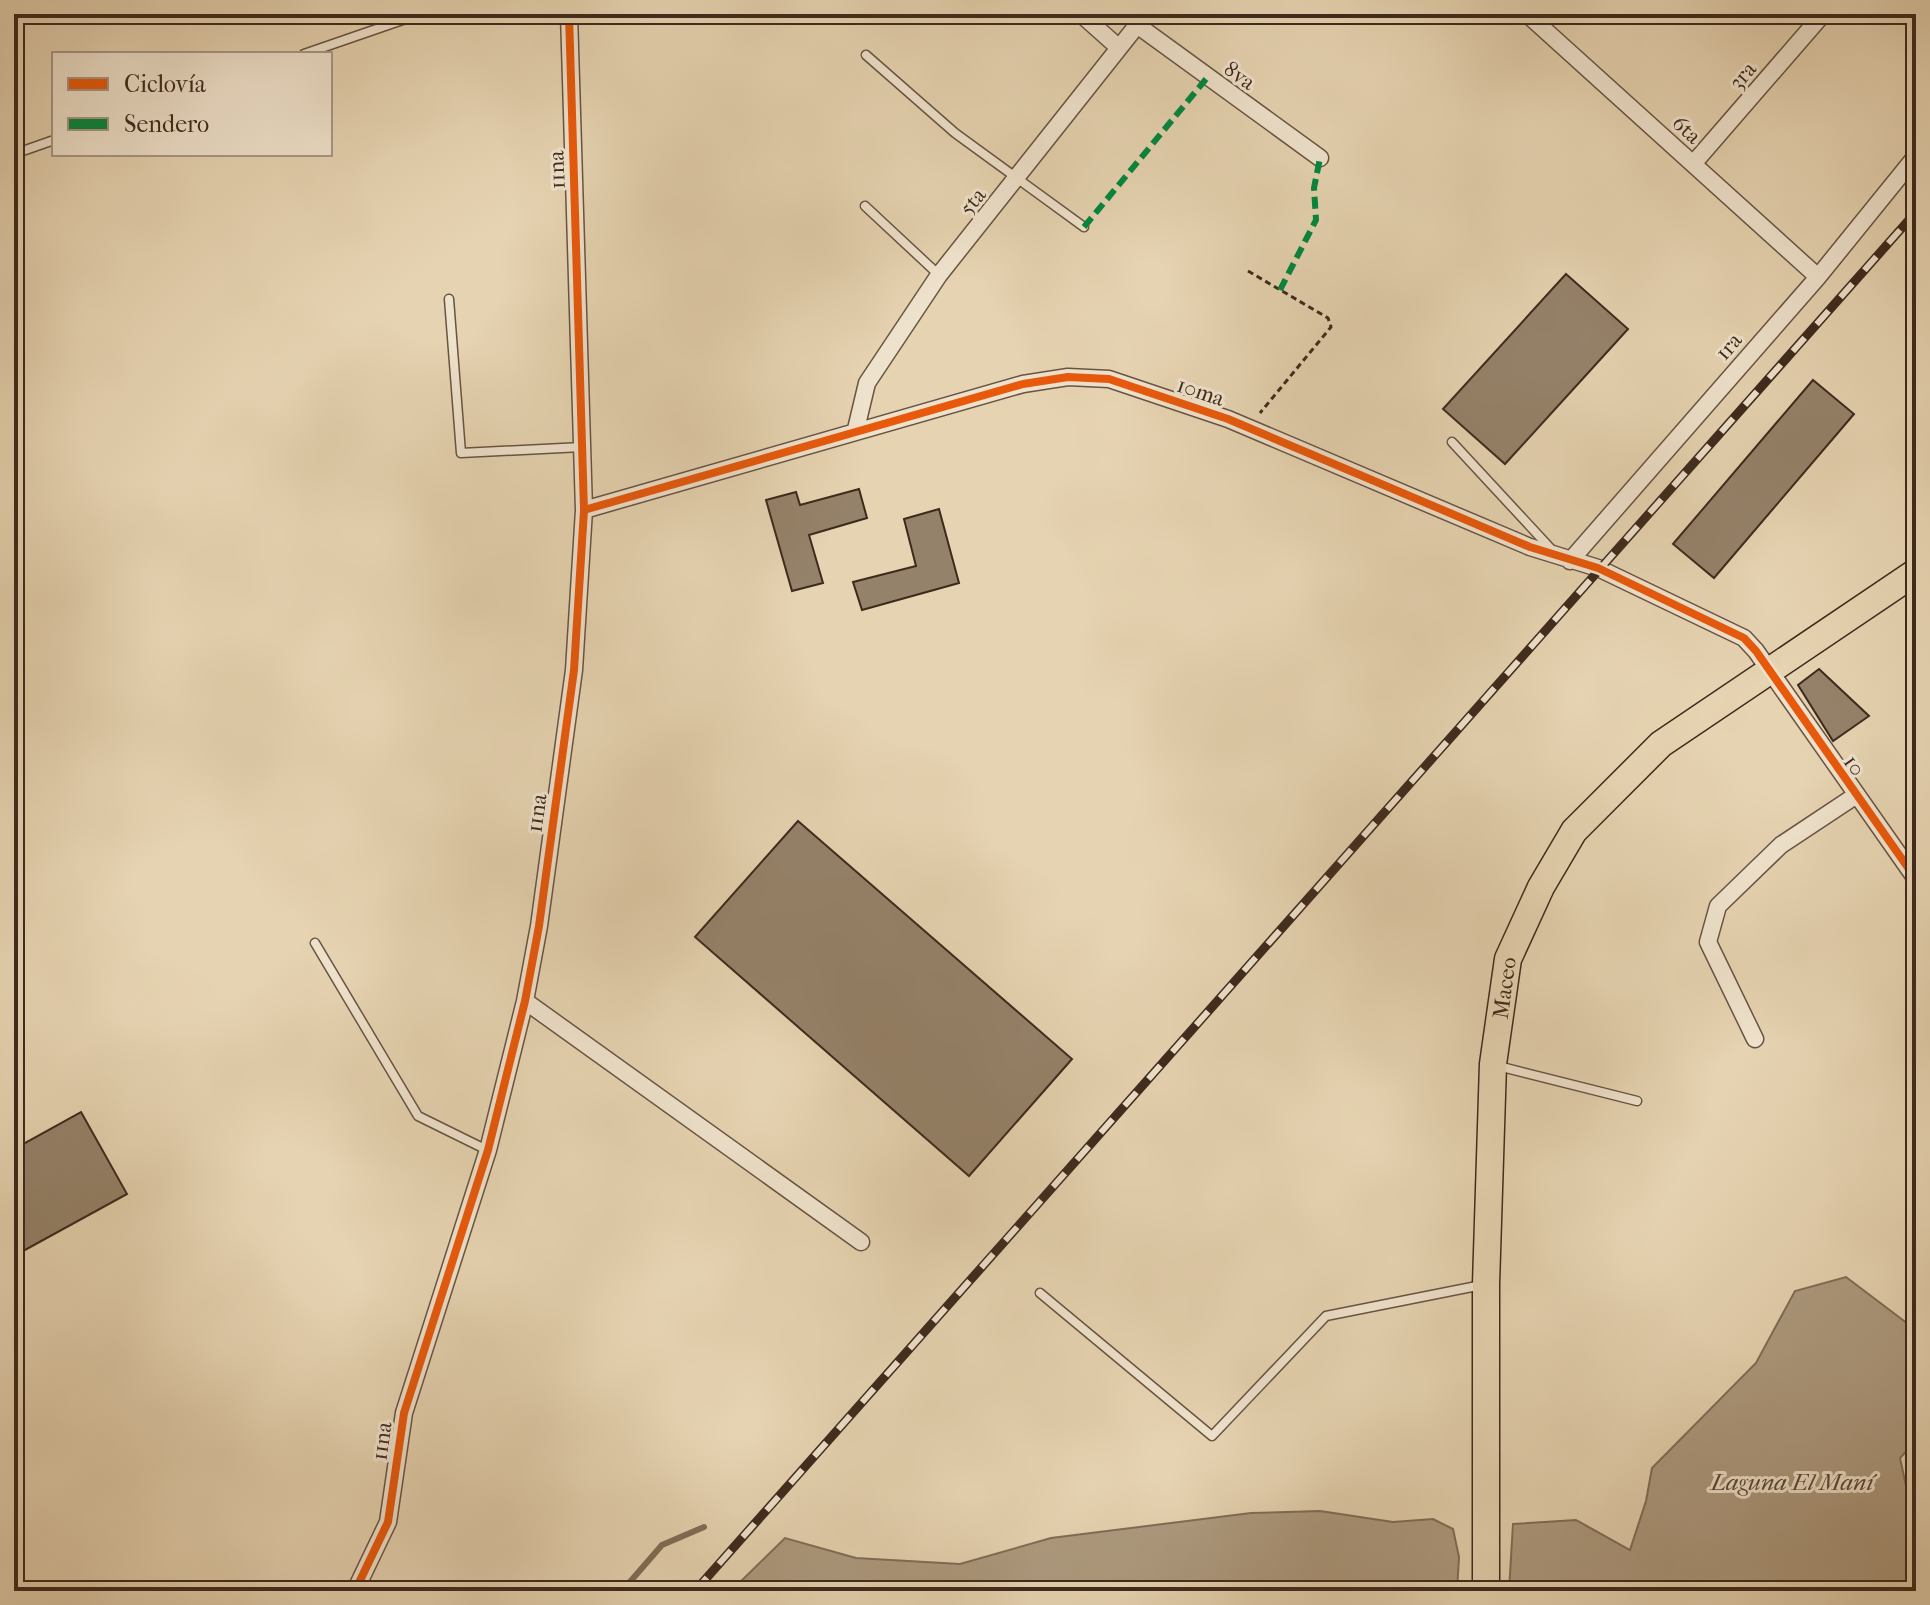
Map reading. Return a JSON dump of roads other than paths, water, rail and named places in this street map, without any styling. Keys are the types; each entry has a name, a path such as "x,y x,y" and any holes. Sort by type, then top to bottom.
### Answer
{"main road":[{"name":"Maceo","path":"1486,1591 1486,1284 1493,1064 1508,959 1541,887 1574,831 1661,744 1916,572"}],"street":[{"name":"11na","path":"355,1591 388,1522 404,1413 488,1150 525,1001 539,926 574,670 584,510 569,14"},
{"path":"1081,14 1118,47"},
{"name":"6ta","path":"1527,14 1818,277"},
{"name":"3ra","path":"1693,164 1823,14"},
{"name":"5ta","path":"856,429 867,383 939,275 1142,20"},
{"name":"8va","path":"1142,20 1320,158"},
{"name":"1ra","path":"1564,559 1818,277 1916,156"},
{"name":"10ma","path":"584,510 856,429 1023,384 1068,377 1109,379 1247,428 1564,559 1598,568 1744,638 1767,670"},
{"name":"10","path":"1767,670 1916,879"},
{"path":"1755,1039 1708,942 1718,906 1781,845 1855,796"},
{"path":"525,1001 861,1242"}],"lane":[{"path":"310,52 420,14"},
{"path":"866,55 955,133 1020,177 1084,227"},
{"path":"14,154 52,141"},
{"path":"865,206 939,275"},
{"path":"449,299 461,453 582,447"},
{"path":"1452,442 1564,559"},
{"path":"315,943 418,1116 488,1150"},
{"path":"1493,1064 1637,1101"},
{"path":"1040,1293 1212,1436 1326,1316 1486,1284"}],"water":[{"name":"Laguna El Maní","path":"1846,1277 1916,1330 1916,1441 1900,1458 1916,1532 1916,1591 1509,1591 1513,1524 1576,1520 1630,1550 1646,1501 1652,1468 1756,1363 1795,1291"},
{"path":"1320,1511 1393,1522 1433,1519 1453,1529 1459,1557 1457,1591 731,1591 785,1538 856,1558 960,1564 1051,1538 1251,1513"}],"waterway":[{"path":"622,1591 662,1545 704,1527"}],"railway":[{"path":"695,1591 1916,212"}]}
